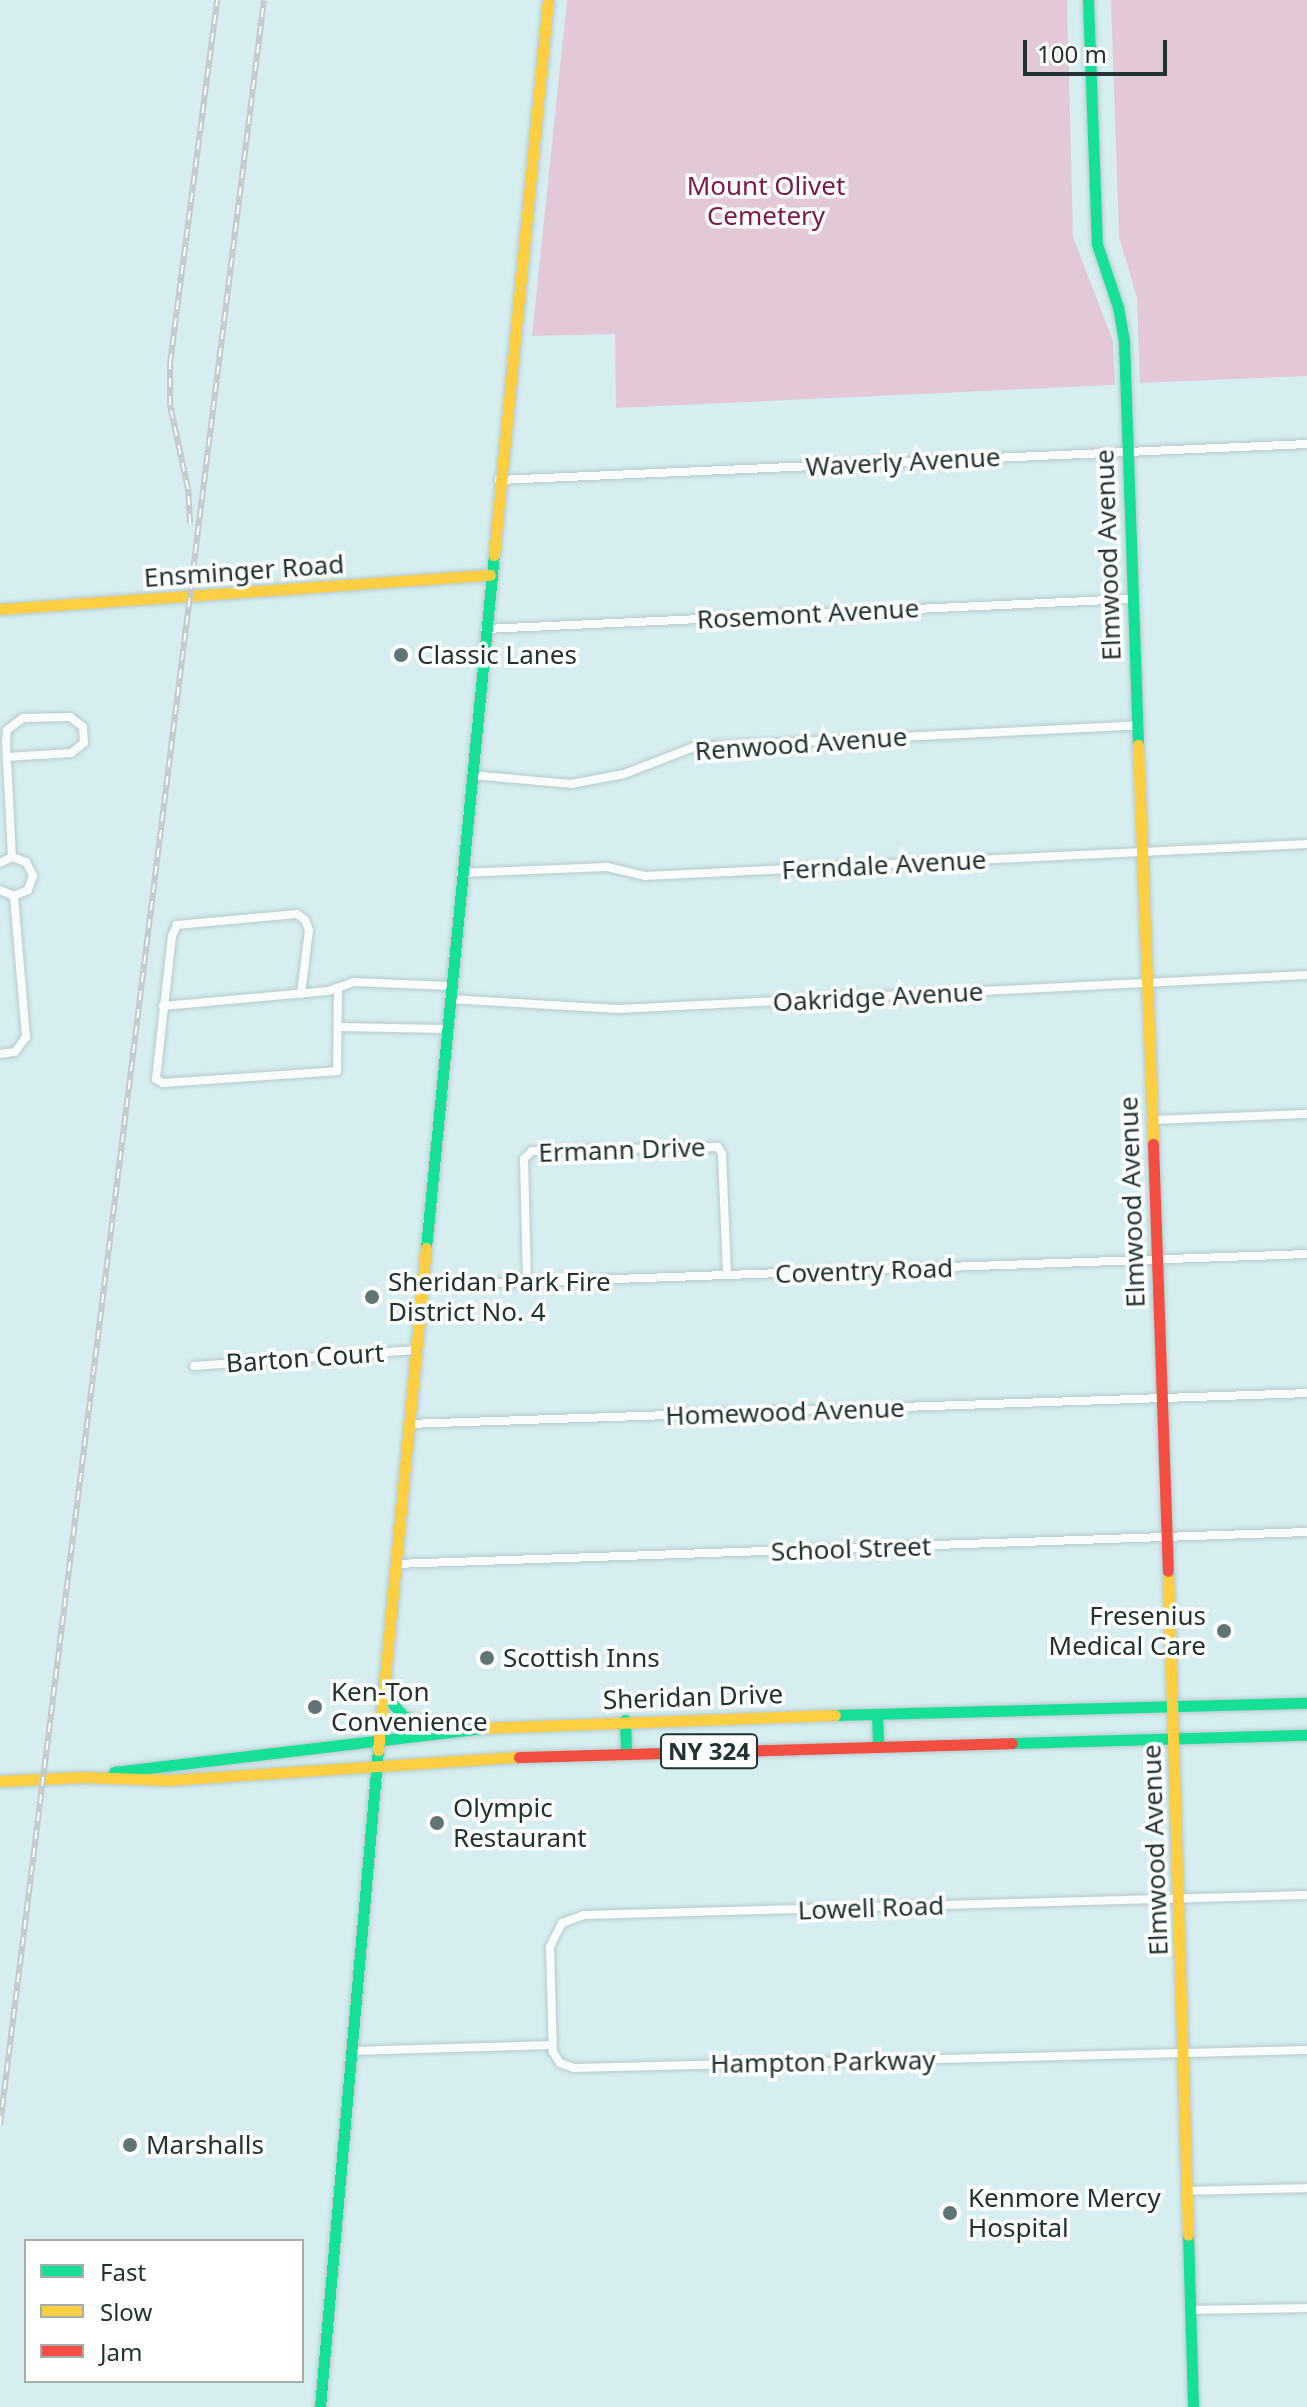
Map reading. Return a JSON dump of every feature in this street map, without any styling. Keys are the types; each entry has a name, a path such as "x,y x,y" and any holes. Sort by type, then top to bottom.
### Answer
{"main road":[{"path":"320,2407 415,1350 548,0"},
{"name":"Elmwood Avenue","path":"1088,0 1096,231 1123,332 1130,599 1173,1707 1193,2407"},
{"name":"Ensminger Road","path":"0,609 490,575"},
{"path":"383,1692 402,1715 412,1720 482,1728"},
{"name":"Sheridan Drive","path":"83,1777 200,1759 482,1728 625,1720 1307,1703"},
{"path":"877,1714 878,1747"},
{"path":"625,1720 626,1753"},
{"name":"Sheridan Drive","path":"0,1781 83,1777 169,1780 377,1765 626,1753 1307,1735"}],"street":[{"name":"Waverly Avenue","path":"499,480 1307,444"},
{"name":"Rosemont Avenue","path":"485,629 1130,599"},
{"path":"7,757 71,753 84,743 83,727 70,717 23,718 7,730 7,757 12,857"},
{"name":"Renwood Avenue","path":"471,775 571,784 624,774 694,747 1136,725"},
{"name":"Ferndale Avenue","path":"461,873 607,867 645,876 1307,844"},
{"path":"0,863 12,857 26,862 33,876 28,890 14,896 0,890"},
{"path":"0,1054 15,1052 26,1037 14,896"},
{"path":"301,994 309,930 305,920 292,913 177,925 172,936 154,1075 163,1083 337,1071 338,988"},
{"name":"Oakridge Avenue","path":"449,999 618,1009 1307,975"},
{"path":"163,1006 301,994 354,982 450,986"},
{"path":"338,1027 446,1029"},
{"path":"1151,1120 1307,1114"},
{"name":"Ermann Drive","path":"527,1282 524,1159 527,1153 714,1145 722,1154 727,1275"},
{"name":"Coventry Road","path":"422,1286 1307,1254"},
{"name":"Barton Court","path":"194,1366 415,1350"},
{"name":"Homewood Avenue","path":"408,1424 1307,1393"},
{"name":"School Street","path":"395,1564 1307,1532"},
{"name":"Lowell Road","path":"552,2045 550,1947 562,1923 577,1915 1307,1895"},
{"path":"353,2051 552,2045"},
{"name":"Hampton Parkway","path":"552,2045 560,2063 574,2068 1307,2050"},
{"path":"1186,2191 1307,2188"},
{"path":"1190,2310 1307,2308"}],"green space":[{"name":"Mount Olivet Cemetery","path":"567,0 1067,0 1073,237 1113,341 1115,385 616,408 615,334 532,336"},
{"path":"1111,0 1307,0 1307,376 1140,383 1137,298 1119,237"}],"railway":[{"path":"190,523 188,489 170,405 170,363 217,0"},
{"path":"0,2125 264,0"}],"traffic: fast":[{"path":"1088,0 1097,244 1118,307 1124,342 1138,745"},
{"path":"426,1248 494,555"},
{"path":"383,1692 402,1715 412,1720 455,1725"},
{"path":"835,1715 1307,1703"},
{"path":"877,1714 878,1747"},
{"path":"625,1720 626,1753"},
{"path":"114,1772 481,1728"},
{"path":"1012,1743 1307,1735"},
{"path":"320,2407 378,1750"},
{"path":"1188,2235 1193,2407"}],"traffic: slow":[{"path":"494,555 548,0"},
{"path":"0,609 490,575"},
{"path":"1138,745 1153,1144"},
{"path":"378,1750 426,1248"},
{"path":"1168,1571 1188,2235"},
{"path":"481,1728 835,1715"},
{"path":"0,1781 83,1777 169,1780 519,1757"}],"traffic: jam":[{"path":"1153,1144 1168,1571"},
{"path":"519,1757 1012,1743"}],"place":[{"name":"Classic Lanes","path":"401,655"},
{"name":"Sheridan Park Fire District No. 4","path":"372,1297"},
{"name":"Fresenius Medical Care","path":"1224,1631"},
{"name":"Scottish Inns","path":"487,1658"},
{"name":"Ken-Ton Convenience","path":"315,1707"},
{"name":"Olympic Restaurant","path":"437,1823"},
{"name":"Marshalls","path":"130,2145"},
{"name":"Kenmore Mercy Hospital","path":"950,2213"}]}
